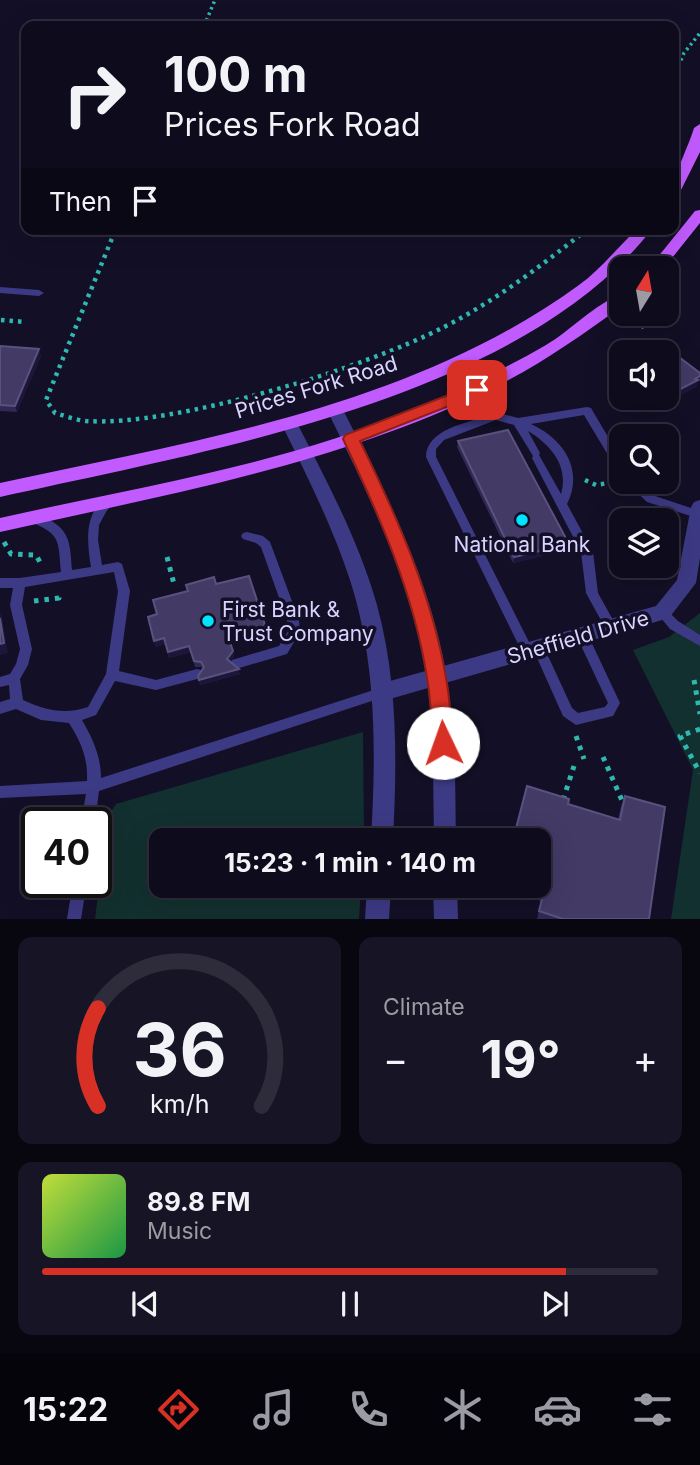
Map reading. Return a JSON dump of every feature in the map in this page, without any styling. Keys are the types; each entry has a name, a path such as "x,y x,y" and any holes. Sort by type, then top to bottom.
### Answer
{"main road":[{"path":"679,179 699,137"},
{"path":"666,256 700,214"},
{"name":"Prices Fork Road","path":"0,491 289,423 335,410 421,379 516,333 595,279 639,235"},
{"path":"2,531 32,518 351,439 477,390 570,338 609,309"}],"street":[{"path":"335,410 389,517 412,582 437,678 443,718 444,828"},
{"path":"289,423 349,550 368,606 383,692 382,828"},
{"name":"Sheffield Drive","path":"383,692 612,629 662,612 686,583 699,511"},
{"path":"377,919 378,898"},
{"path":"445,898 446,919"}],"lane":[{"path":"0,290 39,293"},
{"path":"477,390 496,416"},
{"path":"518,422 587,411 609,447"},
{"path":"562,505 569,494 570,484 561,454 541,430 496,416 440,437 431,448 431,457 567,712 576,719 609,712 614,703 583,636"},
{"path":"518,422 587,552 592,593 612,629"},
{"path":"645,494 663,505 699,511"},
{"path":"97,570 90,529 95,516 111,499"},
{"path":"32,518 54,525 63,535 67,575"},
{"path":"236,664 282,650 293,632 293,620 266,545 260,539 247,537"},
{"path":"0,583 20,583 118,568 124,591 112,675 92,710 73,718 41,714 17,703 0,708"},
{"path":"17,703 14,678 22,665 26,649 16,605 20,583"},
{"path":"662,612 674,625 700,641"},
{"path":"112,675 156,685 197,674"},
{"path":"0,682 14,678"},
{"path":"0,792 93,787 383,692"},
{"path":"73,718 86,737 96,762 90,807"},
{"path":"75,919 78,898"}],"path":[{"path":"206,21 215,0"},
{"path":"679,65 684,53 700,33"},
{"path":"114,235 46,400 54,412 76,420 102,421 171,414 327,373 443,329 579,235"},
{"path":"1,320 26,322"},
{"path":"581,481 596,485 609,483"},
{"path":"2,531 7,551 36,555 41,565"},
{"path":"167,557 174,584"},
{"path":"694,680 700,714"},
{"path":"700,729 680,736 700,773"},
{"path":"603,758 626,807"},
{"path":"561,807 574,766"}],"green space":[{"path":"700,613 700,919 671,919 693,770 633,650 669,637"},
{"path":"363,732 364,828 149,828 149,898 360,898 359,919 95,919 98,898 112,898 112,810 116,804"}],"building":[{"path":"0,346 39,349 15,406 0,405"},
{"path":"679,357 700,373 695,379 698,380 679,390"},
{"name":"National Bank","path":"508,430 569,544 514,557 458,441"},
{"name":"First Bank & Trust Company","path":"249,576 265,625 228,636 233,651 227,659 239,669 199,680 198,676 204,667 201,662 194,661 189,646 168,652 164,638 154,641 148,617 157,614 153,600 188,591 186,585 214,577 216,584"},
{"path":"0,618 4,643 0,644"},
{"path":"527,786 569,799 568,804 620,820 625,796 665,807 649,919 563,919 539,911 542,898 551,898 551,828 516,828"}],"place":[{"name":"National Bank","path":"522,520"},
{"name":"First Bank & Trust Company","path":"208,621"}],"route":[{"path":"443,743 443,718 437,678 412,582 389,517 351,439 477,390"}]}
